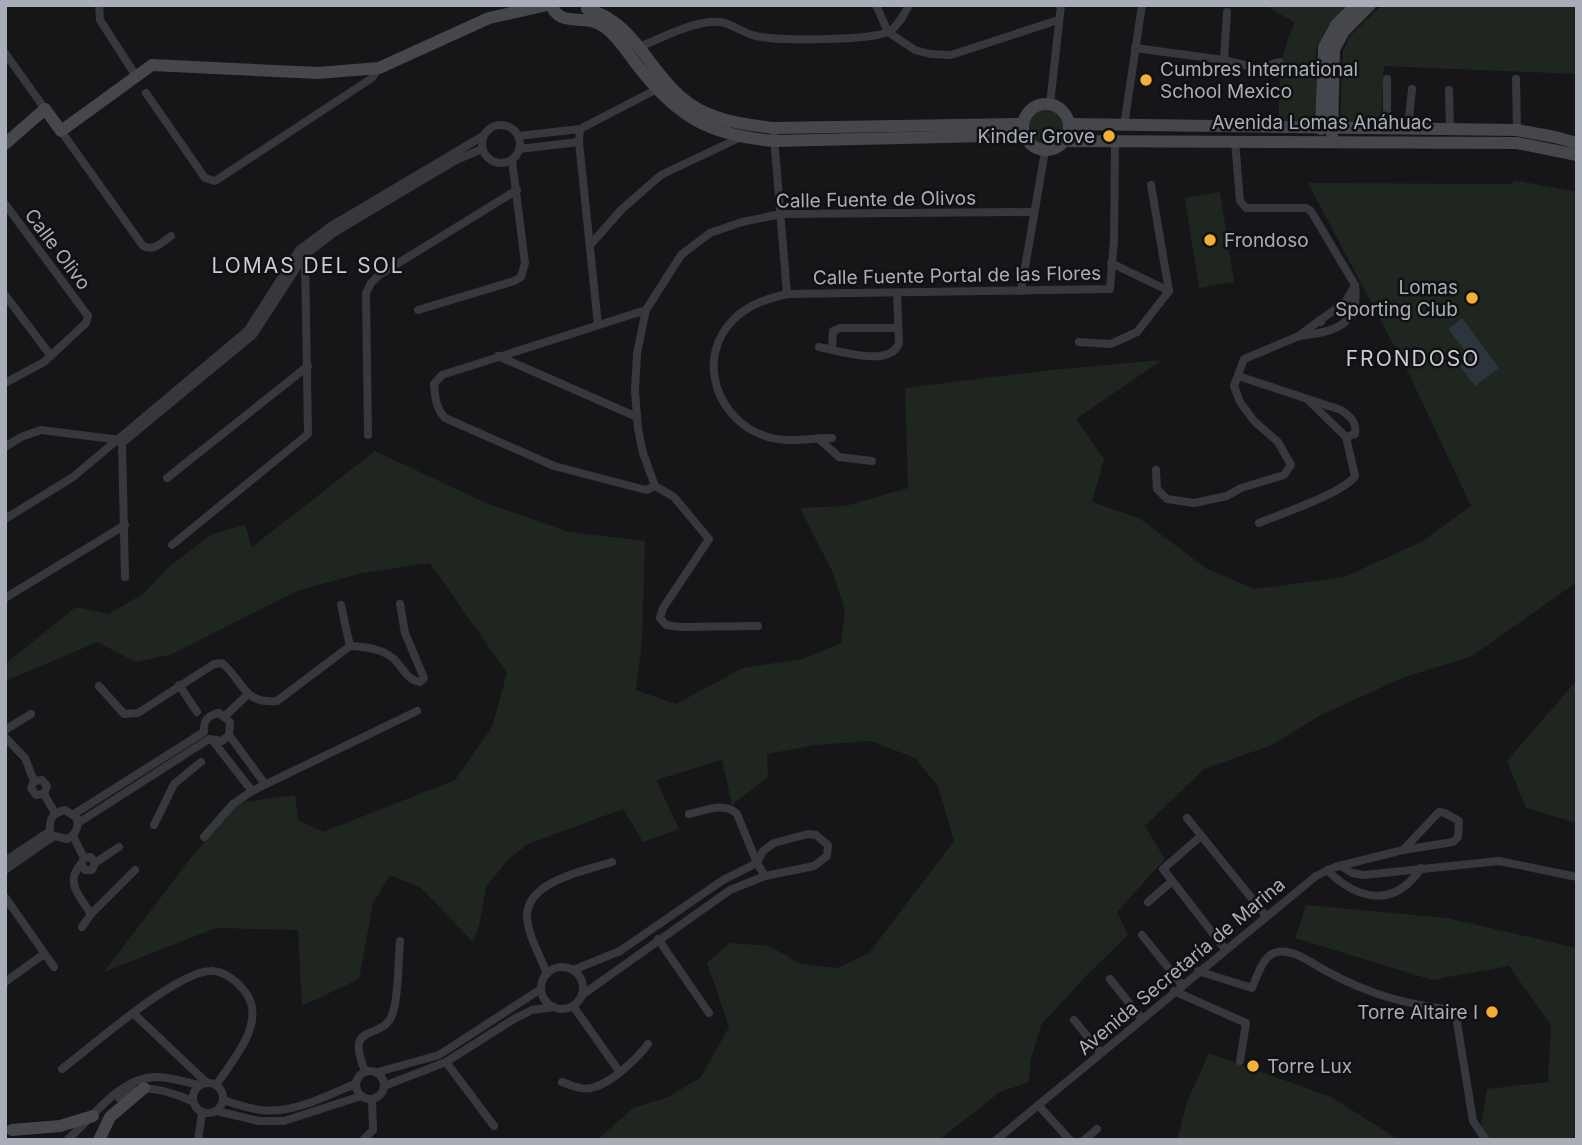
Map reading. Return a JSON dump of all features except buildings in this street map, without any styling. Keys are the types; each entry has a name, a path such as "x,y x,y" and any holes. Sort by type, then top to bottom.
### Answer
{"main road":[{"path":"5,144 45,108 61,131 152,65 318,73 379,68 489,18 549,5 562,19 585,11 602,13 617,23 639,47 675,108 718,131 739,138 774,134 1024,129"},
{"path":"1309,141 1312,138 1331,138 1326,128 1324,47 1336,26 1356,5"},
{"path":"1326,128 1334,49 1344,32 1370,5"},
{"path":"585,11 609,30 662,86 683,100 722,119 774,134"},
{"path":"1050,104 1063,111 1069,124 1065,141 1059,147 1045,151 1028,142 1024,129 1028,113 1033,108 1050,104"},
{"name":"Avenida Lomas Anáhuac","path":"1069,124 1517,130 1577,144"},
{"name":"Avenida Lomas Anáhuac","path":"1065,141 1517,143 1577,155"},
{"path":"99,1140 110,1117 144,1088"},
{"path":"9,1128 60,1126 93,1116"},
{"path":"9,1128 32,1140"}],"street":[{"path":"99,5 100,20 136,76"},
{"path":"876,5 888,32 915,50 930,54 951,55 1058,20"},
{"path":"639,47 691,26 721,22 755,36 815,39 869,36 888,32 898,24 909,5"},
{"path":"1050,104 1061,5"},
{"path":"1124,126 1142,5"},
{"path":"1224,60 1227,12"},
{"path":"1135,48 1224,60 1257,68 1280,62"},
{"path":"5,53 45,108"},
{"path":"146,93 205,178 215,181 372,78 379,68"},
{"path":"1387,79 1387,127"},
{"path":"1516,79 1517,130"},
{"path":"518,136 580,130 662,86"},
{"path":"1408,128 1412,89"},
{"path":"1449,90 1450,129"},
{"path":"5,526 75,480 248,330 302,253 331,226 483,136 493,126 501,124 514,130 518,136 519,149 512,160 494,162 486,157 482,149 483,136"},
{"path":"580,130 598,325"},
{"path":"61,131 139,241 149,249 171,236"},
{"path":"774,134 787,294"},
{"path":"591,244 622,209 661,175 739,138"},
{"path":"1235,141 1242,205 1246,208 1306,208 1311,211 1355,285 1355,311 1345,324 1325,333 1299,336"},
{"path":"519,149 579,142"},
{"name":"Calle Fuente Portal de las Flores","path":"832,438 781,440 748,428 733,416 721,400 714,382 713,357 721,336 733,319 762,300 787,294 1110,289 1114,241 1115,142"},
{"path":"302,253 456,160 482,149"},
{"path":"1021,291 1045,151"},
{"path":"418,310 521,277 526,263 512,160"},
{"path":"1079,342 1111,344 1136,332 1169,291 1151,185"},
{"path":"368,435 366,293 371,283 379,275 517,190"},
{"name":"Calle Olivo","path":"5,204 86,312 86,323 51,356"},
{"name":"Calle Fuente de Olivos","path":"655,486 643,453 635,391 637,353 646,310 681,255 709,233 742,222 781,214 1033,212"},
{"path":"172,545 308,434 310,424 302,253"},
{"path":"1111,263 1169,291"},
{"path":"1156,470 1157,489 1167,499 1194,503 1227,496 1241,488 1284,475 1291,465 1278,442 1254,421 1240,402 1234,386 1244,359 1299,336 1345,303 1355,285"},
{"path":"819,347 877,357 890,355 897,350 897,294"},
{"path":"5,295 51,356 5,383"},
{"path":"1345,303 1355,311"},
{"path":"646,310 442,374 434,384 435,401 439,412 445,418 554,466 646,490 655,486 674,497 709,539 663,608 660,618 666,625 680,627 758,626"},
{"path":"1320,320 1325,333"},
{"path":"832,349 833,331 840,328 898,328"},
{"path":"498,356 637,417"},
{"path":"167,478 308,366"},
{"path":"1238,376 1340,410 1351,418 1356,427 1355,434 1346,437"},
{"path":"1259,523 1327,494 1353,480 1355,476 1346,437 1308,400"},
{"path":"5,447 41,430 120,440"},
{"path":"818,438 839,457 872,461"},
{"path":"5,519 73,477 120,440"},
{"path":"120,440 125,577"},
{"path":"5,598 125,525"},
{"path":"99,685 124,714 138,713 214,664 222,663 253,699 277,701 350,646 380,650 393,658 413,681 420,682 424,678 411,651 400,604"},
{"path":"341,605 350,646"},
{"path":"179,685 197,712"},
{"path":"226,716 248,694"},
{"path":"204,837 233,804 252,791 417,711"},
{"path":"76,819 209,739 222,741 231,729 226,716 212,714 203,725 204,732 76,819 73,835 82,861"},
{"path":"5,730 31,715"},
{"path":"229,735 265,785"},
{"path":"5,737 25,758 34,781 31,788 36,795 44,794 55,813"},
{"path":"213,741 252,791"},
{"path":"183,756 191,769"},
{"path":"155,825 174,784 201,762"},
{"path":"243,779 256,772"},
{"path":"689,814 721,807 733,810 765,876"},
{"path":"5,861 50,831 49,821 55,813 65,810 76,819"},
{"name":"Avenida Secretaría de Marina","path":"996,1140 1316,876 1327,870 1403,850 1453,842 1458,837 1458,821 1439,812 1403,850"},
{"path":"1187,818 1266,916"},
{"path":"361,1096 355,1084 358,1076 365,1071 378,1072 439,1055 541,989 547,974 560,967 573,970 620,951 723,880 757,863 767,847 808,834 816,835 828,845 827,856 814,866 765,876 730,890 582,995 573,1006 567,1009 554,1007 532,1010 446,1062 384,1086"},
{"path":"5,870 54,836 67,839 73,835"},
{"path":"1201,836 1164,866 1164,873 1225,949"},
{"path":"91,915 73,884 72,877 82,861 91,857 95,863 119,847"},
{"path":"1341,866 1352,873 1364,874 1499,861 1577,877"},
{"path":"547,974 529,926 528,909 531,900 551,882 612,862"},
{"path":"1327,870 1354,890 1382,896 1408,885 1421,868"},
{"path":"82,927 135,870"},
{"path":"1148,901 1171,882"},
{"path":"5,897 54,967"},
{"path":"1142,934 1178,988 1246,1023 1240,1061"},
{"path":"658,939 709,1013"},
{"path":"365,1071 357,1051 358,1045 361,1038 390,1020 400,941"},
{"path":"1198,971 1252,988 1265,960 1275,952 1289,951 1354,986 1391,1000 1422,1007 1455,1010 1473,1121 1486,1140"},
{"path":"5,982 44,954"},
{"path":"573,970 582,981 582,995"},
{"path":"62,1069 134,1013 174,986 199,973 212,971 225,974 235,981 250,1001 250,1026 242,1046 207,1084 195,1090 192,1101"},
{"path":"1110,979 1141,1018"},
{"path":"541,989 545,1000 554,1007"},
{"path":"573,1006 619,1072"},
{"path":"134,1013 207,1084 223,1094 217,1111"},
{"path":"1074,1020 1101,1053"},
{"path":"562,1083 594,1088 639,1057 648,1045"},
{"path":"446,1062 494,1126"},
{"path":"93,1116 125,1094 144,1088 169,1091 192,1101 196,1108 207,1114 217,1111 259,1121 284,1121 361,1096 372,1099 381,1095 383,1078 378,1072"},
{"path":"70,1137 128,1085 143,1079 169,1078 207,1084"},
{"path":"223,1100 262,1110 279,1110 298,1107 355,1084"},
{"path":"363,1140 373,1130 372,1099"},
{"path":"1039,1106 1070,1140"},
{"path":"198,1140 202,1112"},
{"path":"1084,1140 1097,1129"}],"shaded area":[{"path":"1265,5 1348,5 1328,26 1316,48 1316,123 1279,123 1283,58 1295,23"},
{"path":"1382,5 1576,5 1577,74 1384,66 1381,123 1340,124 1343,51 1350,36"},
{"path":"1045,109 1058,114 1063,127 1058,140 1045,145 1032,140 1027,127 1032,114"},
{"path":"1514,180 1577,192 1577,582 1472,656 1402,678 1319,716 1272,745 1204,769 1145,826 1165,859 1117,912 1128,935 1041,1025 1031,1059 1029,1082 1000,1092 939,1140 597,1140 633,1108 668,1097 701,1077 729,1027 707,963 730,943 769,946 801,964 837,968 869,953 954,841 938,786 915,758 871,741 816,745 767,754 768,777 732,805 722,760 656,780 679,829 643,842 623,809 528,844 508,860 486,887 479,926 473,942 421,888 390,875 373,903 359,979 302,1006 298,930 216,928 104,972 193,855 239,803 295,795 298,820 323,832 455,780 492,727 507,673 430,563 362,573 297,591 170,655 135,662 98,642 5,681 5,664 76,607 108,614 143,594 170,566 212,534 245,525 252,547 375,451 486,503 569,532 645,541 642,641 636,690 676,704 743,668 802,659 841,643 845,611 833,573 800,508 845,506 908,488 905,388 1162,360 1076,419 1104,459 1092,502 1139,518 1207,569 1255,589 1344,577 1421,542 1471,506 1409,374 1308,183 1512,184"},
{"name":"Frondoso","path":"1220,192 1234,282 1199,288 1185,198"},
{"path":"1462,318 1499,368 1475,386 1460,366 1470,357 1448,329"},
{"path":"1577,680 1577,823 1526,808 1507,761"},
{"path":"1306,905 1447,918 1577,948 1577,1140 1478,1140 1487,1089 1548,1082 1551,1025 1509,966 1432,980 1295,938"},
{"path":"1209,1053 1331,1097 1393,1136 1394,1140 1177,1140 1187,1102"}],"place":[{"name":"Cumbres International School Mexico","path":"1146,80"},
{"name":"Kinder Grove","path":"1109,136"},
{"name":"Frondoso","path":"1210,240"},
{"name":"Lomas Sporting Club","path":"1472,298"},
{"name":"Torre Altaire I","path":"1492,1012"},
{"name":"Torre Lux","path":"1253,1066"}],"district":[{"name":"LOMAS DEL SOL","path":"308,266"},
{"name":"FRONDOSO","path":"1413,359"}]}
